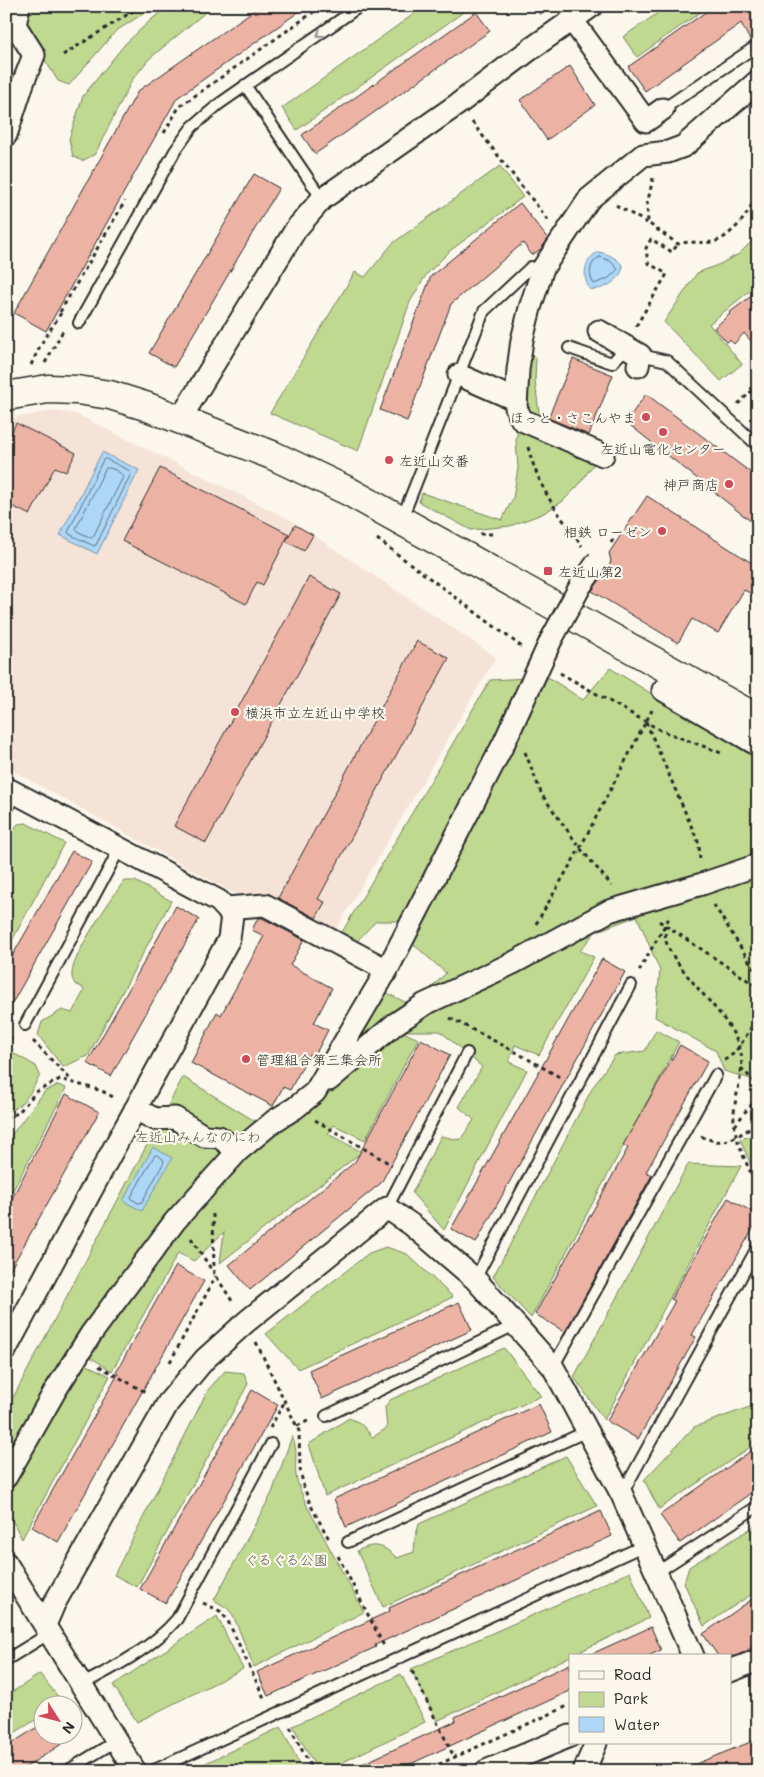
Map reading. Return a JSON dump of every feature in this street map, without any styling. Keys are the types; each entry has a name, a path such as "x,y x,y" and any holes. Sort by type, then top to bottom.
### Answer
{"street":[{"path":"6,134 22,82 34,56 15,25 20,6"},
{"path":"179,421 296,229 322,199 458,104 592,6"},
{"path":"572,20 646,121 662,109"},
{"path":"519,410 522,340 530,308 544,268 589,199 643,155 655,155 684,146 758,82"},
{"path":"531,267 563,238"},
{"path":"599,331 639,361"},
{"path":"459,375 603,455"},
{"path":"6,396 48,389 76,390 110,395 145,406 179,421 272,456 348,491 758,719"},
{"path":"315,1092 387,970 468,816 551,640 582,585 598,562"},
{"path":"663,690 758,745"},
{"path":"6,1349 229,938 232,915 219,901 120,848 10,797"},
{"path":"6,1477 91,1334 175,1220 238,1151 274,1121 295,1108 395,1024 425,1004 513,963 608,911 698,885 758,865"},
{"path":"226,908 265,905 387,970"},
{"path":"135,1109 155,1119 175,1118 204,1136 219,1136 238,1151"},
{"path":"47,1629 54,1604 168,1404 205,1358 246,1322 387,1208 412,1224 475,1279 553,1367 622,1495 692,1654"},
{"path":"6,1563 135,1771"},
{"path":"732,1670 758,1660"},
{"path":"486,1771 569,1736"},
{"path":"584,1771 596,1744"}],"lane":[{"path":"74,320 175,151 192,127 245,85 360,6"},
{"path":"662,109 758,45"},
{"path":"245,85 322,199"},
{"path":"401,521 484,311 531,267"},
{"path":"568,348 612,364 623,351 639,361 667,361 758,446"},
{"path":"25,1025 120,848"},
{"path":"475,1279 631,985"},
{"path":"387,1208 467,1053"},
{"path":"553,1367 716,1075"},
{"path":"622,1495 758,1246"},
{"path":"326,1416 515,1325"},
{"path":"348,1542 587,1431"},
{"path":"81,1685 121,1663 163,1635 177,1619 271,1444"},
{"path":"656,1573 758,1506"},
{"path":"152,1771 643,1546"},
{"path":"6,1660 47,1629"},
{"path":"67,1771 116,1740"}],"path":[{"path":"63,55 140,6"},
{"path":"458,104 563,238"},
{"path":"648,223 647,205 656,168 655,155"},
{"path":"635,329 666,274 648,263 646,248 651,239 672,252 678,244 695,241 712,243 721,240 732,232 752,206 758,184"},
{"path":"594,196 627,211 678,244"},
{"path":"32,362 60,312 74,320 43,366"},
{"path":"725,416 758,385"},
{"path":"519,410 531,460 539,482 552,506 598,562"},
{"path":"372,536 541,662 660,730 730,756"},
{"path":"513,963 580,848 645,721"},
{"path":"645,721 699,844 698,885 758,975"},
{"path":"513,724 542,795 580,848 607,881 633,904 758,987"},
{"path":"631,985 664,925 683,899 698,885"},
{"path":"664,925 666,940 672,956 692,983 730,1026 740,1046 741,1068 735,1103 736,1136 758,1190"},
{"path":"425,1004 514,1051 576,1088"},
{"path":"728,1060 740,1046 758,1016"},
{"path":"28,1038 35,1042 73,1081"},
{"path":"741,1068 758,1087"},
{"path":"6,1118 18,1113 36,1092 60,1079 73,1081 102,1091 135,1109"},
{"path":"735,1127 744,1112 758,1098"},
{"path":"295,1108 405,1173"},
{"path":"686,1129 719,1143 755,1126"},
{"path":"214,1273 212,1257 214,1196 220,1171"},
{"path":"175,1220 187,1232 246,1322 286,1400 299,1431 300,1469 303,1484 310,1504 331,1543"},
{"path":"78,1354 168,1404"},
{"path":"271,1444 267,1434 286,1400"},
{"path":"335,1551 391,1660"},
{"path":"190,1596 220,1612 227,1618 277,1713 312,1771"},
{"path":"404,1654 454,1757"},
{"path":"424,1771 569,1705"}],"shaded area":[{"name":"横浜市立左近山中学校","path":"53,411 76,414 291,520 496,657 335,931 241,897 6,767 6,419"}],"green space":[{"path":"27,6 155,6 116,31 69,85 58,81 23,25"},
{"path":"171,6 213,6 149,59 132,80 95,154 82,161 73,156 69,139 83,96 125,44 153,18"},
{"path":"425,6 472,6 297,130 282,108"},
{"path":"668,6 709,6 637,57 623,37"},
{"path":"500,166 523,197 451,250 426,275 410,302 358,451 270,413 355,272 365,277 393,243"},
{"path":"758,235 758,284 709,324 742,364 721,381 664,322 697,273 739,254"},
{"path":"526,351 536,358 535,381 540,421 598,458 578,486 562,502 542,514 510,526 471,530 419,502 422,493 502,520 513,498 518,468 516,441 522,403"},
{"name":"左近山みんなのにわ","path":"610,668 758,760 758,1081 724,1071 716,1051 655,1017 660,971 637,916 595,932 580,951 594,957 539,1055 515,1045 509,1062 527,1070 444,1230 412,1193 441,1136 460,1140 474,1120 459,1107 482,1067 440,1031 401,1031 418,1039 365,1140 334,1125 328,1134 362,1152 220,1263 224,1232 194,1261 178,1253 112,1371 87,1355 167,1244 204,1203 197,1196 175,1221 91,1334 55,1391 6,1477 6,1411 183,1077 268,1129 311,1101 351,1046 385,992 413,1006 446,973 413,944 399,921 376,921 354,944 341,934 490,680 548,677 583,700"},
{"path":"26,823 64,843 6,952 6,838 18,824"},
{"path":"124,881 135,881 171,901 88,1056 63,1067 38,1035 42,1022 62,1010 72,1013 84,991 82,987 75,984 72,978 77,956 92,928"},
{"path":"656,1030 679,1042 531,1318 493,1277 593,1087 615,1055 645,1051"},
{"path":"6,1049 36,1066 40,1075 31,1092 22,1102 6,1112"},
{"path":"58,1085 66,1088 6,1204 6,1137 9,1138 45,1091"},
{"path":"758,1134 758,1182 740,1139"},
{"path":"688,1164 741,1166 604,1420 574,1377"},
{"path":"386,1247 407,1254 453,1297 298,1369 266,1334 369,1253"},
{"path":"504,1348 541,1396 325,1496 309,1444 349,1418 360,1423 373,1437 387,1428 385,1407 390,1400"},
{"path":"79,1361 110,1376 22,1539 6,1509 6,1497"},
{"path":"225,1371 244,1373 248,1384 137,1587 114,1575 208,1390"},
{"path":"758,1404 758,1442 659,1509 644,1480 694,1427"},
{"name":"ぐるぐる公園","path":"292,1436 296,1451 296,1476 307,1506 364,1612 254,1667 233,1615 227,1608 214,1600 272,1493"},
{"path":"566,1456 597,1506 383,1607 357,1551 369,1546 378,1546 397,1558 414,1552 419,1524"},
{"path":"758,1524 758,1590 704,1626 684,1583 689,1567"},
{"path":"630,1572 649,1618 575,1654 569,1654 569,1657 437,1721 411,1669"},
{"path":"217,1616 243,1669 137,1722 113,1685"},
{"path":"40,1674 56,1694 32,1694 32,1722 6,1738 6,1696"},
{"path":"401,1674 425,1722 325,1771 318,1771 293,1726"},
{"path":"281,1727 303,1771 189,1771"}],"water":[{"path":"599,252 609,255 618,261 623,266 622,271 615,280 605,287 589,289 585,273 587,263 590,258"},
{"path":"102,452 139,470 97,554 60,535"},
{"path":"153,1147 172,1158 142,1211 123,1201"}],"building":[{"path":"260,6 307,6 177,98 46,331 14,313 138,91"},
{"path":"714,6 758,6 758,38 751,42 741,23 645,91 628,67"},
{"path":"476,12 490,31 315,154 302,135"},
{"path":"570,66 595,105 547,140 520,100"},
{"path":"254,174 279,188 174,367 149,353"},
{"path":"520,203 548,239 542,248 532,255 523,243 451,304 407,421 380,410 431,276"},
{"path":"758,291 758,349 744,333 734,344 730,340 727,342 714,328 729,313"},
{"path":"573,359 613,375 589,435 548,418"},
{"path":"646,394 758,478 758,527 626,422"},
{"path":"16,423 76,453 66,472 55,467 30,515 6,503 6,443"},
{"path":"160,468 289,534 263,585 257,582 246,604 122,541"},
{"name":"相鉄 ローゼン","path":"647,496 758,567 758,597 744,590 718,633 692,619 678,643 592,591 609,567 611,561 609,553"},
{"path":"295,525 313,535 304,551 286,541"},
{"path":"309,577 341,594 206,843 174,826"},
{"path":"417,641 449,658 318,899 325,902 316,918 278,898"},
{"path":"72,851 92,862 6,1014 6,967"},
{"path":"176,906 199,919 111,1076 87,1063"},
{"path":"258,918 262,918 304,940 290,965 332,988 314,1023 328,1030 314,1057 309,1054 290,1090 283,1087 273,1106 191,1063 217,1012 221,1015 264,936 252,930"},
{"path":"602,959 625,972 476,1243 451,1229"},
{"path":"421,1039 450,1055 381,1183 250,1290 229,1265 355,1162"},
{"path":"680,1045 708,1061 646,1172 652,1175 565,1332 535,1314 628,1148 623,1145"},
{"path":"66,1094 99,1112 6,1277 6,1210"},
{"path":"728,1198 758,1215 758,1220 692,1335 696,1337 638,1439 607,1421 675,1301 671,1299"},
{"path":"176,1266 204,1281 58,1542 32,1527"},
{"path":"459,1302 472,1330 322,1399 309,1370"},
{"path":"252,1390 278,1405 166,1603 140,1589"},
{"path":"539,1404 552,1432 346,1527 334,1499"},
{"path":"758,1446 758,1488 680,1543 660,1515"},
{"path":"601,1511 612,1536 268,1696 257,1672 390,1611 389,1608"},
{"path":"758,1595 758,1643 735,1656 732,1656 732,1654 717,1654 703,1634"},
{"path":"651,1627 661,1650 652,1654 591,1654"},
{"path":"569,1664 569,1691 395,1771 347,1771 456,1721 455,1717"},
{"path":"32,1730 32,1744 62,1744 20,1771 6,1771 6,1747"},
{"path":"758,1739 758,1771 683,1771 683,1769"}],"place":[{"name":"ほっと・さこんやま","path":"646,417"},
{"name":"左近山電化センター","path":"663,432"},
{"name":"左近山交番","path":"389,460"},
{"name":"神戸商店","path":"729,484"},
{"name":"相鉄 ローゼン","path":"662,531"},
{"name":"左近山第2","path":"548,571"},
{"name":"横浜市立左近山中学校","path":"235,712"},
{"name":"管理組合第三集会所","path":"246,1059"}]}
